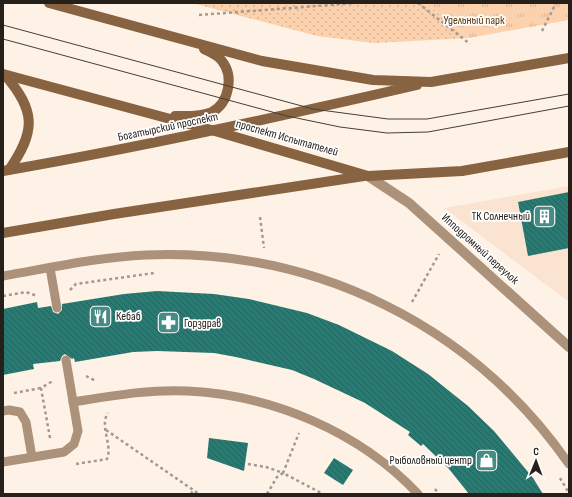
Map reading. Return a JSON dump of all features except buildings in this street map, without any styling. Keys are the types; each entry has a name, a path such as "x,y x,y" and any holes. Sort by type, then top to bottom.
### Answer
{"main road":[{"path":"49,3 262,61 373,80 430,82 569,58"},
{"path":"163,116 195,116 211,112 222,104 228,86 228,73 222,60 192,41"},
{"path":"4,74 20,92 28,109 29,124 26,140 20,155 6,170"},
{"name":"проспект Испытателей","path":"4,74 163,116 368,176 462,171 569,152"},
{"name":"Богатырский проспект","path":"6,170 105,153 215,131 430,82"},
{"path":"3,233 114,214 368,176"}],"street":[{"name":"Ипподромный переулок","path":"368,176 409,203 569,347"}],"lane":[{"path":"3,276 93,260 145,255 197,255 261,263 300,271 349,288 396,310 432,331 467,355 528,411 569,464"},
{"path":"50,268 57,308"},
{"path":"3,462 64,452 74,444 78,431 66,360"},
{"path":"73,402 153,391 188,391 233,397 277,407 305,417 336,432 365,449 392,470 418,494"},
{"path":"3,411 9,410 20,412 26,422 32,457"}],"path":[{"path":"199,15 356,3"},
{"path":"418,3 470,44"},
{"path":"542,31 556,3"},
{"path":"260,217 264,250 261,263"},
{"path":"411,304 440,251"},
{"path":"69,295 69,291 76,284 158,273"},
{"path":"3,296 26,292 37,294 39,300"},
{"path":"11,394 41,388 51,382 52,377"},
{"path":"41,388 50,438"},
{"path":"106,430 199,494"},
{"path":"267,494 277,477 283,473 300,432"},
{"path":"248,464 266,467 283,473 323,494"},
{"path":"559,477 569,493"},
{"path":"191,494 193,490"}],"shaded area":[{"path":"569,186 569,302 444,208"}],"green space":[{"path":"192,3 426,3 469,38 374,43 317,36"},
{"name":"Удельный парк","path":"426,3 569,3 569,20 469,38"}],"tram line":[{"path":"3,25 313,109 388,119 427,119 569,94"},
{"path":"3,39 287,116 340,127 387,133 428,132 569,106"}],"place":[{"name":"ТК Солнечный","path":"545,216"},
{"name":"Кебаб","path":"100,316"},
{"name":"Горздрав","path":"169,323"},
{"name":"Рыболовный центр","path":"487,460"}]}
